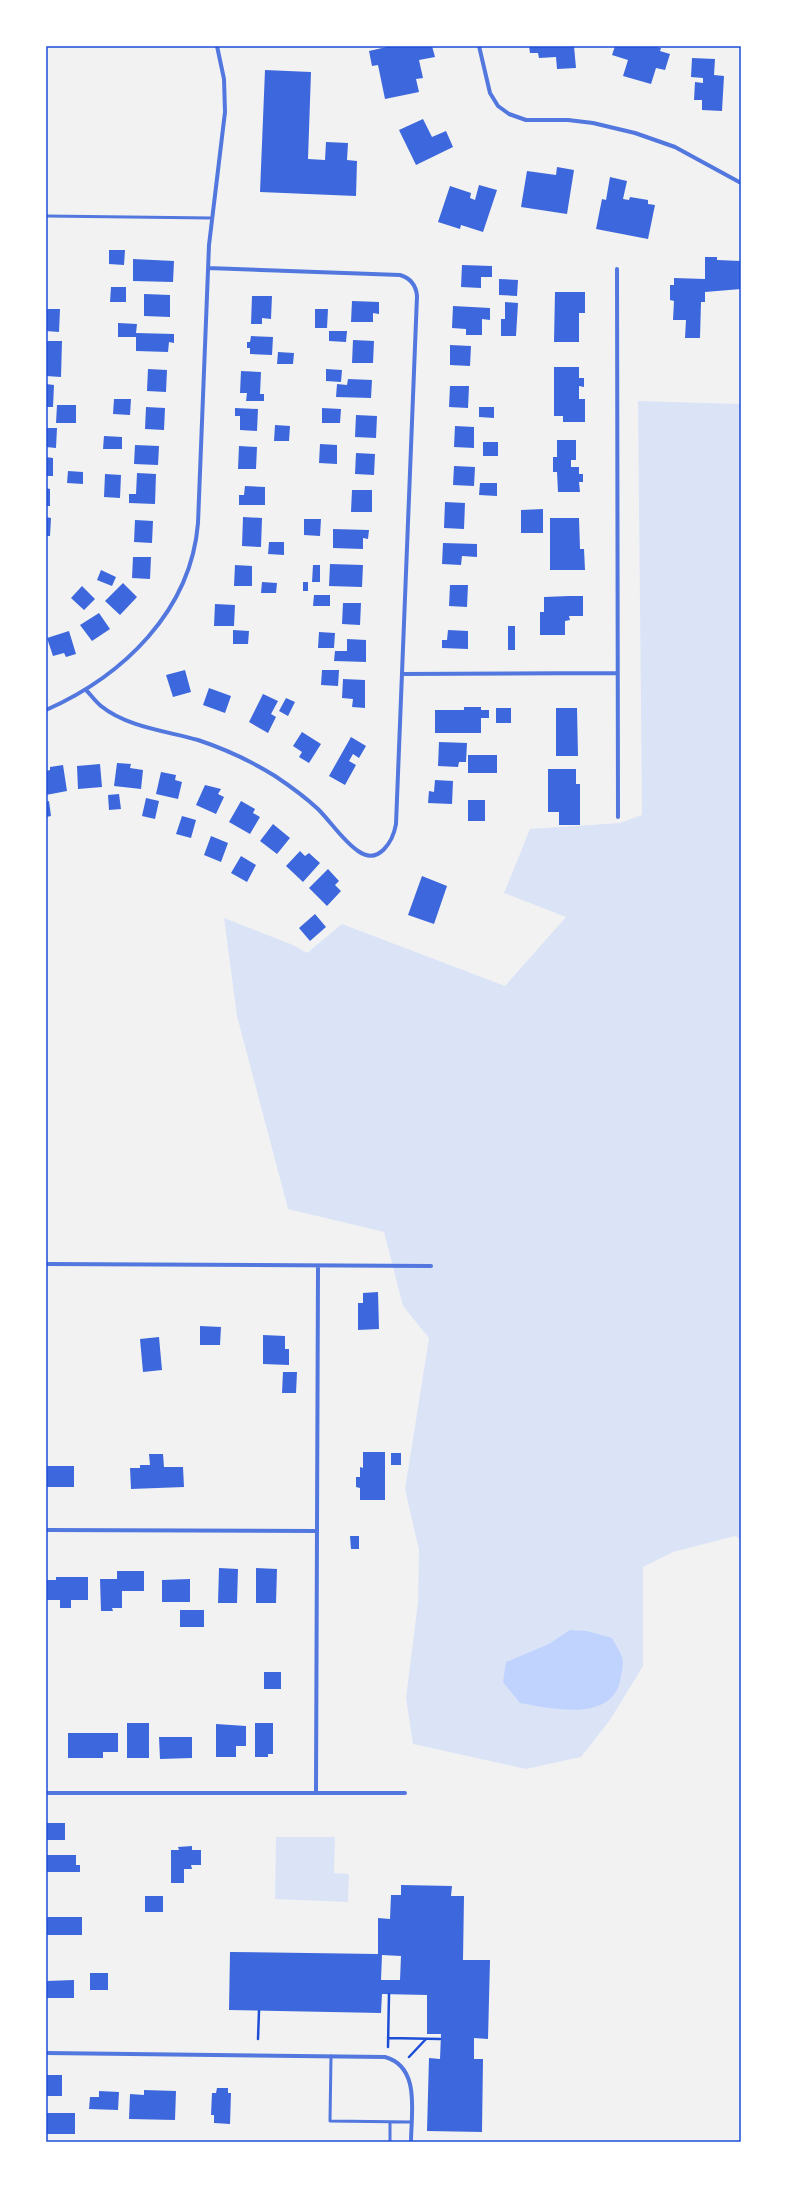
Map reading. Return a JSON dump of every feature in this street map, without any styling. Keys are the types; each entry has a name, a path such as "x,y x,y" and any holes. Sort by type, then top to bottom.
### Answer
{"street":[{"path":"46,710 86,690 124,662 149,637 177,596 190,562 198,523 211,218 226,101 224,79 217,46"},
{"path":"480,46 490,93 498,106 509,114 526,120 562,120 593,123 635,133 675,148 741,183"},
{"path":"86,690 100,705 117,716 214,746 259,767 296,791 315,806 358,851 366,855 378,854 388,845 396,824 417,296 416,288 411,281 404,276 396,274 208,268"},
{"path":"617,269 618,817"},
{"path":"402,674 617,673"},
{"path":"46,1264 431,1266"},
{"path":"316,1793 318,1266"},
{"path":"46,1530 317,1531"},
{"path":"46,1793 405,1793"},
{"path":"46,2053 370,2056 392,2059 406,2071 411,2086 411,2142"}],"lane":[{"path":"46,216 211,218"},
{"path":"330,2056 330,2121 390,2123 411,2122"},
{"path":"390,2123 390,2142"}],"path":[{"path":"388,2047 389,1994"},
{"path":"258,2039 259,2011"},
{"path":"388,2038 440,2039"},
{"path":"409,2057 427,2038"}],"shaded area":[{"path":"638,401 741,404 741,1539 735,1536 673,1552 643,1567 643,1666 610,1720 581,1757 526,1769 413,1744 406,1698 418,1602 419,1550 405,1489 429,1338 403,1306 384,1232 288,1209 237,1016 224,918 293,945 307,953 342,924 505,986 566,917 504,893 530,829 620,823 642,815"},
{"path":"276,1837 335,1837 334,1873 349,1874 348,1902 275,1899"}],"water":[{"path":"570,1630 587,1631 612,1638 621,1655 623,1663 620,1681 614,1694 605,1703 592,1708 578,1710 547,1708 520,1703 503,1682 506,1662 549,1644"}],"building":[{"path":"391,46 432,46 435,57 419,60 423,78 416,79 419,92 385,99 378,65 372,66 369,51"},
{"path":"529,46 574,46 576,68 557,69 556,57 539,58 538,53 530,53"},
{"path":"615,46 652,46 661,48 660,51 670,54 665,70 656,68 651,84 623,76 628,60 612,55"},
{"path":"692,58 715,59 714,75 724,76 722,111 702,110 702,100 694,100 695,82 703,83 703,78 691,77"},
{"path":"265,70 311,72 308,159 325,160 326,142 348,143 347,160 357,161 356,196 260,192"},
{"path":"423,119 432,137 446,131 453,147 416,165 399,130"},
{"path":"557,167 574,170 567,214 521,207 527,171 556,175"},
{"path":"610,177 627,181 623,199 629,200 630,197 648,200 648,204 655,205 648,239 596,229 602,199 606,200"},
{"path":"479,185 497,190 483,232 461,225 460,229 438,222 450,186 471,193 470,198 475,200"},
{"path":"109,250 125,250 124,265 109,264"},
{"path":"705,257 717,257 717,260 741,261 741,289 705,292 705,302 701,302 700,338 685,338 686,320 673,320 674,301 670,300 670,285 674,285 674,278 705,279"},
{"path":"133,259 174,261 173,282 133,281"},
{"path":"462,265 492,266 492,277 481,277 481,288 461,287"},
{"path":"499,279 518,280 517,296 499,295"},
{"path":"111,287 126,287 126,302 110,302"},
{"path":"555,292 585,292 585,313 579,313 579,342 554,342"},
{"path":"144,294 170,295 170,317 144,316"},
{"path":"252,296 272,296 271,319 262,318 262,324 251,324"},
{"path":"352,301 379,302 379,314 373,313 373,322 351,322"},
{"path":"505,302 518,303 516,336 501,336 501,319 505,319"},
{"path":"453,306 490,308 490,320 482,319 482,335 466,335 466,329 452,328"},
{"path":"46,309 60,309 59,332 46,331"},
{"path":"315,309 328,309 327,328 315,328"},
{"path":"118,323 137,324 136,333 174,334 174,343 169,342 168,352 136,351 136,337 118,337"},
{"path":"329,331 347,331 346,342 329,341"},
{"path":"251,336 273,337 272,355 250,354 250,348 247,348 247,342 250,342"},
{"path":"353,340 374,341 373,363 352,363"},
{"path":"46,341 62,341 61,377 46,376"},
{"path":"450,345 471,346 470,366 450,365"},
{"path":"278,352 294,353 293,364 277,364"},
{"path":"554,367 579,367 579,378 584,378 584,387 579,386 579,399 585,399 585,422 563,422 563,416 554,416"},
{"path":"148,369 167,370 166,392 147,391"},
{"path":"326,369 342,370 341,382 326,381"},
{"path":"241,371 261,372 260,394 264,394 264,401 246,401 247,393 240,393"},
{"path":"348,379 372,380 371,398 336,397 337,384 347,385"},
{"path":"46,384 54,385 53,407 46,407"},
{"path":"450,386 469,386 468,408 449,407"},
{"path":"114,399 131,399 130,415 113,414"},
{"path":"57,405 76,405 76,423 56,423"},
{"path":"146,407 165,408 164,430 145,429"},
{"path":"479,407 494,407 494,418 479,417"},
{"path":"235,408 258,409 257,431 240,430 240,416 235,416"},
{"path":"322,408 341,409 340,423 322,423"},
{"path":"356,415 377,416 376,438 355,437"},
{"path":"275,425 290,426 289,441 274,441"},
{"path":"455,426 474,427 474,448 454,447"},
{"path":"46,428 57,428 56,448 46,447"},
{"path":"104,436 122,437 122,449 103,449"},
{"path":"557,440 576,440 576,460 571,460 571,467 579,467 579,474 583,474 583,482 579,482 580,492 558,492 557,472 553,472 553,457 557,457"},
{"path":"483,442 498,442 498,456 483,456"},
{"path":"320,444 337,445 337,464 319,463"},
{"path":"135,445 159,446 158,465 134,464"},
{"path":"239,446 257,447 256,469 238,469"},
{"path":"356,453 375,454 374,475 355,474"},
{"path":"46,457 53,458 53,476 46,476"},
{"path":"454,466 475,467 474,486 453,485"},
{"path":"68,471 83,472 83,484 67,483"},
{"path":"137,473 156,474 155,504 129,503 129,494 136,494"},
{"path":"105,474 121,475 120,498 104,497"},
{"path":"480,483 497,483 497,496 479,495"},
{"path":"245,486 265,487 265,505 239,505 239,495 244,495"},
{"path":"46,488 50,489 50,506 46,506"},
{"path":"352,490 372,490 372,512 351,512"},
{"path":"445,502 465,503 464,529 444,528"},
{"path":"543,509 543,533 521,533 521,510"},
{"path":"46,517 51,518 50,536 46,536"},
{"path":"243,517 262,518 261,547 242,546"},
{"path":"550,518 579,518 580,549 584,549 585,570 550,570"},
{"path":"304,519 321,519 320,536 304,535"},
{"path":"135,520 153,521 152,543 134,542"},
{"path":"333,529 369,530 368,539 363,538 363,549 333,548"},
{"path":"269,542 284,542 284,555 268,554"},
{"path":"443,543 477,544 477,557 462,556 461,565 442,564"},
{"path":"133,557 151,557 150,579 132,578"},
{"path":"330,564 363,565 362,587 329,586"},
{"path":"235,565 252,566 252,586 234,586"},
{"path":"313,565 320,565 320,582 312,582"},
{"path":"101,570 116,577 112,586 97,580"},
{"path":"262,582 277,583 276,593 261,593"},
{"path":"303,582 308,582 308,591 303,591"},
{"path":"123,583 137,597 120,615 105,601"},
{"path":"450,585 468,585 467,607 449,606"},
{"path":"82,586 95,599 84,610 71,598"},
{"path":"314,595 330,595 330,606 313,606"},
{"path":"583,596 583,616 569,616 570,620 565,621 565,635 540,635 540,612 544,612 544,597"},
{"path":"343,603 361,603 360,625 342,624"},
{"path":"215,604 235,605 234,626 214,626"},
{"path":"99,613 110,629 92,641 80,625"},
{"path":"508,626 515,626 515,650 508,650"},
{"path":"233,630 249,631 248,644 233,644"},
{"path":"448,630 468,631 468,649 442,648 442,640 447,640"},
{"path":"69,631 76,654 66,657 64,653 53,656 47,638"},
{"path":"319,632 335,633 334,648 318,648"},
{"path":"347,639 366,640 366,662 334,661 335,651 347,651"},
{"path":"185,670 191,692 173,697 166,675"},
{"path":"322,670 339,670 338,686 321,685"},
{"path":"343,679 365,680 365,708 352,707 353,699 342,698"},
{"path":"209,688 231,696 225,713 203,705"},
{"path":"263,694 278,701 271,714 276,717 268,733 249,722"},
{"path":"286,698 295,702 288,716 279,711"},
{"path":"464,707 481,707 481,710 489,710 489,718 481,718 481,733 435,733 435,710 464,710"},
{"path":"496,708 511,708 511,723 496,723"},
{"path":"556,708 577,708 578,756 556,756"},
{"path":"302,732 321,744 309,763 299,757 302,752 293,746"},
{"path":"351,737 366,746 359,758 353,754 349,761 356,765 345,785 329,776"},
{"path":"439,742 467,743 466,762 459,762 458,767 438,766"},
{"path":"468,755 497,755 497,773 468,773"},
{"path":"117,763 131,764 130,768 143,770 141,789 114,786"},
{"path":"100,764 102,787 78,789 77,766"},
{"path":"63,765 67,791 46,795 46,771 50,770 50,767"},
{"path":"548,769 576,769 576,784 580,784 580,825 559,825 559,812 548,812"},
{"path":"161,772 176,775 175,780 182,782 178,799 156,794"},
{"path":"435,780 453,781 452,804 428,803 429,791 434,792"},
{"path":"205,785 221,789 218,794 224,797 216,814 196,805"},
{"path":"119,794 121,809 109,810 108,795"},
{"path":"146,798 159,801 155,819 142,816"},
{"path":"468,800 485,800 485,821 468,821"},
{"path":"49,801 51,816 46,817 46,802"},
{"path":"241,801 255,809 253,813 260,817 250,834 229,822"},
{"path":"182,816 196,820 191,838 176,834"},
{"path":"273,824 290,838 277,854 260,841"},
{"path":"211,836 228,843 221,862 204,855"},
{"path":"300,851 305,856 309,853 320,863 303,882 286,866"},
{"path":"241,856 256,865 247,882 231,873"},
{"path":"328,869 339,881 335,885 341,891 327,906 309,888"},
{"path":"422,876 447,886 434,924 408,915"},
{"path":"315,914 326,927 310,941 299,928"},
{"path":"378,1292 379,1329 358,1330 358,1303 363,1303 363,1293"},
{"path":"200,1326 221,1327 220,1345 200,1345"},
{"path":"263,1335 285,1336 285,1349 289,1349 289,1365 263,1364"},
{"path":"159,1337 162,1370 143,1372 140,1339"},
{"path":"283,1372 297,1372 296,1393 282,1393"},
{"path":"363,1452 385,1452 385,1500 360,1500 360,1488 356,1487 356,1477 360,1477 360,1467 363,1468"},
{"path":"391,1453 401,1453 401,1465 391,1465"},
{"path":"149,1454 163,1454 164,1467 183,1467 184,1487 131,1489 130,1468 140,1468 140,1465 150,1465"},
{"path":"46,1466 74,1466 74,1487 46,1487"},
{"path":"350,1536 359,1536 359,1549 351,1549"},
{"path":"219,1568 238,1569 237,1603 218,1603"},
{"path":"256,1568 277,1569 276,1603 256,1603"},
{"path":"117,1571 144,1571 144,1591 122,1591 122,1608 112,1608 113,1611 101,1611 100,1579 117,1579"},
{"path":"56,1577 88,1577 88,1600 71,1600 71,1608 60,1608 60,1600 46,1600 46,1580 56,1580"},
{"path":"190,1579 190,1602 162,1602 162,1580"},
{"path":"180,1610 204,1610 204,1627 180,1627"},
{"path":"264,1672 281,1672 281,1689 264,1689"},
{"path":"127,1723 149,1723 149,1758 127,1758"},
{"path":"255,1723 273,1723 273,1754 268,1754 268,1757 255,1757"},
{"path":"216,1724 246,1726 246,1746 236,1746 236,1757 216,1757"},
{"path":"68,1733 118,1733 118,1752 103,1752 103,1758 68,1758"},
{"path":"159,1737 192,1737 192,1758 160,1759"},
{"path":"46,1823 65,1823 65,1840 46,1840"},
{"path":"192,1846 192,1850 201,1850 201,1865 191,1865 192,1869 184,1869 184,1883 171,1883 171,1850 179,1850 178,1847"},
{"path":"46,1855 76,1855 76,1865 80,1865 80,1872 46,1872"},
{"path":"401,1885 452,1886 451,1896 464,1896 463,1960 490,1960 488,2039 474,2038 474,2059 483,2059 482,2132 427,2131 429,2058 440,2059 441,2034 427,2034 427,1995 382,1994 381,2013 229,2010 230,1952 378,1954 378,1918 390,1919 391,1895 401,1895","holes":["382,1955 401,1956 400,1980 381,1980"]},
{"path":"145,1896 163,1896 163,1912 145,1912"},
{"path":"46,1917 82,1917 82,1935 46,1935"},
{"path":"90,1973 108,1973 108,1990 90,1990"},
{"path":"74,1980 74,1998 46,1998 46,1981"},
{"path":"46,2075 62,2075 62,2096 46,2096"},
{"path":"217,2088 228,2088 228,2093 231,2093 230,2124 214,2123 214,2115 211,2115 212,2093 216,2093"},
{"path":"144,2090 176,2091 175,2120 129,2119 130,2094 144,2095"},
{"path":"99,2091 119,2092 118,2110 89,2109 90,2097 99,2097"},
{"path":"46,2113 75,2113 75,2134 46,2134"}]}
